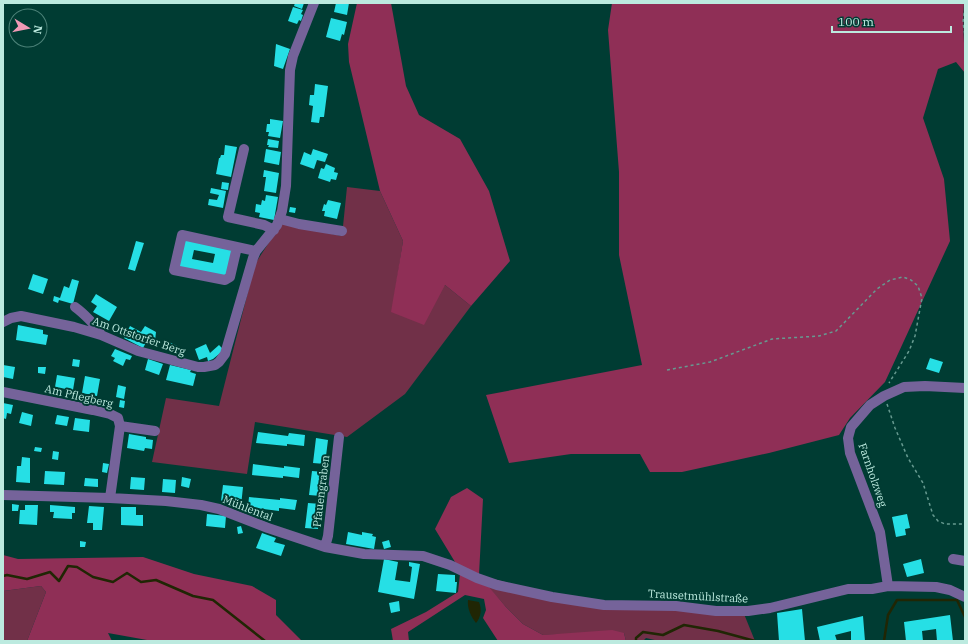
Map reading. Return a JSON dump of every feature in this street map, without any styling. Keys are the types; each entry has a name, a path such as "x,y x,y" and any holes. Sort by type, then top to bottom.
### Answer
{"street":[{"name":"Am Ottstorfer Berg","path":"3,322 16,317 26,317 74,327 101,335 138,351 190,366 204,367 214,365 219,362 225,354 256,251 274,230 280,219 286,186 291,63 314,3"},
{"path":"244,149 228,217 264,225 274,230"},
{"path":"280,219 299,224 342,231"},
{"path":"237,247 230,277 225,280 174,270 182,235 256,251"},
{"path":"74,307 82,313 101,335"},
{"name":"Farnholzweg","path":"888,586 880,532 850,453 848,438 851,427 870,405 884,396 904,387 925,386 965,388"},
{"name":"Am Pflegberg","path":"3,392 110,414 118,418 120,426"},
{"path":"110,498 120,426 155,431"},
{"name":"Pfauengraben","path":"325,547 328,536 339,437"},
{"name":"Mühlental","path":"3,495 166,501 212,507 325,547 364,554 423,556 450,565 477,578"},
{"path":"953,559 965,561"},
{"name":"Trausetmühlstraße","path":"477,578 497,585 552,597 604,605 676,606 716,611 748,611 770,608 848,589 872,589 888,586 936,587 950,590 965,596"}],"path":[{"path":"965,7 963,22 965,36"},
{"path":"667,370 710,362 772,339 820,336 836,331 878,289 890,280 904,277 911,280 918,286 922,298 915,336 909,351 889,382 884,396 895,428 908,458 923,483 933,515 938,521 945,524 965,524"}],"shaded area":[{"path":"357,3 391,3 406,86 419,115 460,139 489,191 510,261 471,306 445,285 424,325 391,312 403,241 380,191 349,62 348,44"},
{"path":"612,3 964,3 963,20 965,73 956,62 938,69 923,118 944,179 950,241 885,382 850,418 839,435 769,453 682,472 650,472 640,454 571,454 509,463 486,395 642,365 619,255 619,172 608,30"},
{"path":"347,187 380,191 403,241 392,312 445,285 471,306 405,394 347,437 255,422 247,474 152,462 166,398 219,406 255,264 281,224 342,236"},
{"path":"467,488 483,499 479,575 506,607 523,624 543,635 612,630 624,633 626,641 498,641 483,618 486,610 484,599 465,595 408,632 409,641 393,641 391,629 426,612 458,592 460,574 455,562 435,529 451,497"},
{"path":"3,555 18,559 143,557 194,574 252,586 276,600 276,615 302,641 148,641 108,633 112,641 27,641 46,592 41,586 3,591"},
{"path":"478,575 532,589 606,603 742,609 755,641 659,641 646,638 643,641 626,641 624,633 543,635 523,624"},
{"path":"41,586 46,592 27,641 3,641 3,591"},
{"path":"468,600 479,602 481,610 480,616 476,623 472,618 468,606"}],"building":[{"path":"295,3 304,3 302,9 294,6"},
{"path":"336,3 349,3 347,15 334,12"},
{"path":"293,7 303,10 301,14 303,15 301,21 299,20 297,24 288,21"},
{"path":"331,18 347,22 344,35 342,34 340,41 326,37"},
{"path":"276,44 290,49 283,69 274,66"},
{"path":"315,84 328,86 324,117 320,117 319,123 311,122 313,106 309,105 310,95 314,95"},
{"path":"270,119 283,121 280,138 268,136 269,132 266,132 267,124 270,124"},
{"path":"268,139 279,141 278,148 268,147"},
{"path":"225,145 237,147 231,177 216,174 219,158 221,155 224,155"},
{"path":"266,149 281,152 279,165 264,162"},
{"path":"313,149 328,154 325,162 317,160 314,169 300,164 304,152 311,155"},
{"path":"326,164 335,168 334,172 338,173 336,180 331,179 330,182 318,178 321,168 324,169"},
{"path":"264,170 279,173 276,193 264,191 266,177 263,177"},
{"path":"222,182 229,183 228,190 221,189"},
{"path":"211,188 226,191 223,208 208,205 209,199 217,200 219,195 210,193"},
{"path":"266,195 278,197 274,220 259,217 260,213 255,212 256,204 261,205 262,200 265,201"},
{"path":"328,200 341,203 337,219 324,216 325,211 322,211 324,204 326,205"},
{"path":"290,207 296,208 295,213 289,212"},
{"path":"183,238 233,248 227,277 177,268","holes":["194,250 215,254 213,263 192,259"]},
{"path":"136,241 144,243 135,271 128,269"},
{"path":"33,274 48,279 43,294 28,289"},
{"path":"72,279 79,281 73,304 59,300 58,303 53,301 54,296 60,298 64,286 69,288"},
{"path":"96,294 117,307 109,321 93,312 97,306 91,302"},
{"path":"18,325 43,330 43,334 48,335 46,345 16,340"},
{"path":"130,326 141,332 145,326 156,332 155,341 148,339 143,348 124,338"},
{"path":"169,342 177,346 173,353 165,348"},
{"path":"206,344 210,353 219,345 224,350 208,361 207,357 199,360 195,349"},
{"path":"115,349 132,356 130,360 126,359 123,366 113,361 115,358 111,356"},
{"path":"930,358 943,362 939,373 926,369"},
{"path":"73,359 80,360 79,367 72,366"},
{"path":"148,359 163,364 159,375 145,370"},
{"path":"3,365 15,367 13,379 3,377"},
{"path":"170,365 191,370 190,372 196,374 193,386 166,380"},
{"path":"38,367 46,367 45,374 38,373"},
{"path":"57,375 75,378 72,396 65,395 66,389 55,387"},
{"path":"85,376 100,379 97,396 82,393"},
{"path":"118,385 126,387 124,399 116,397"},
{"path":"120,400 125,401 124,408 119,407"},
{"path":"3,403 13,405 11,414 7,413 6,419 3,418"},
{"path":"22,412 33,415 31,426 19,423"},
{"path":"57,415 69,417 67,426 55,424"},
{"path":"75,418 90,420 89,432 73,430"},
{"path":"258,432 288,436 289,433 305,435 304,446 256,443"},
{"path":"129,434 146,437 146,439 153,440 152,449 145,448 144,451 127,448"},
{"path":"316,438 328,440 325,464 313,463"},
{"path":"35,447 42,448 41,452 34,451"},
{"path":"53,451 59,452 58,460 52,459"},
{"path":"22,457 30,458 30,483 16,482 17,466 21,466"},
{"path":"103,463 109,464 107,473 102,472"},
{"path":"253,464 284,468 284,466 300,468 299,478 252,475"},
{"path":"45,471 65,472 64,485 44,484"},
{"path":"312,471 324,472 321,496 309,495"},
{"path":"131,477 145,478 144,490 130,489"},
{"path":"182,477 191,479 189,488 181,486"},
{"path":"85,478 98,479 98,487 84,486"},
{"path":"163,479 176,480 175,493 162,492"},
{"path":"223,485 243,487 241,506 230,505 230,502 221,501"},
{"path":"249,497 297,500 295,510 279,508 279,511 248,507"},
{"path":"308,503 321,504 318,529 305,528"},
{"path":"12,504 19,505 18,511 12,511"},
{"path":"25,505 38,505 37,525 19,524 20,510 25,510"},
{"path":"50,505 75,507 75,513 72,513 72,519 53,518 54,512 50,512"},
{"path":"89,506 104,507 102,530 93,530 93,523 87,523"},
{"path":"121,507 136,507 136,515 143,515 143,526 121,525"},
{"path":"207,514 226,516 225,528 206,526"},
{"path":"907,514 910,528 905,529 906,535 896,537 892,517"},
{"path":"241,526 243,533 238,534 237,527"},
{"path":"348,532 362,535 362,532 373,534 372,536 376,537 374,549 346,544"},
{"path":"262,533 276,538 274,542 285,545 281,556 256,548"},
{"path":"389,540 391,547 384,549 382,542"},
{"path":"80,541 86,542 85,547 80,547"},
{"path":"384,559 398,562 395,580 410,582 412,567 409,566 409,562 420,564 414,599 378,592"},
{"path":"921,559 924,573 907,577 903,564"},
{"path":"438,574 455,575 455,582 457,582 456,593 436,591"},
{"path":"399,601 400,611 391,613 389,603"},
{"path":"802,609 805,641 779,641 777,613"},
{"path":"950,615 953,641 937,641 936,629 922,631 923,641 906,641 904,622"},
{"path":"863,616 865,641 851,641 851,631 835,635 837,641 820,641 817,627"}],"waterway":[{"path":"3,576 7,575 27,579 50,572 59,581 68,566 77,567 93,577 113,582 127,573 141,582 156,580 193,596 213,600 265,641"},
{"path":"884,641 888,615 897,600 957,600 965,617"},
{"path":"636,641 636,638 643,632 663,635 684,625 718,631 755,641"}]}
